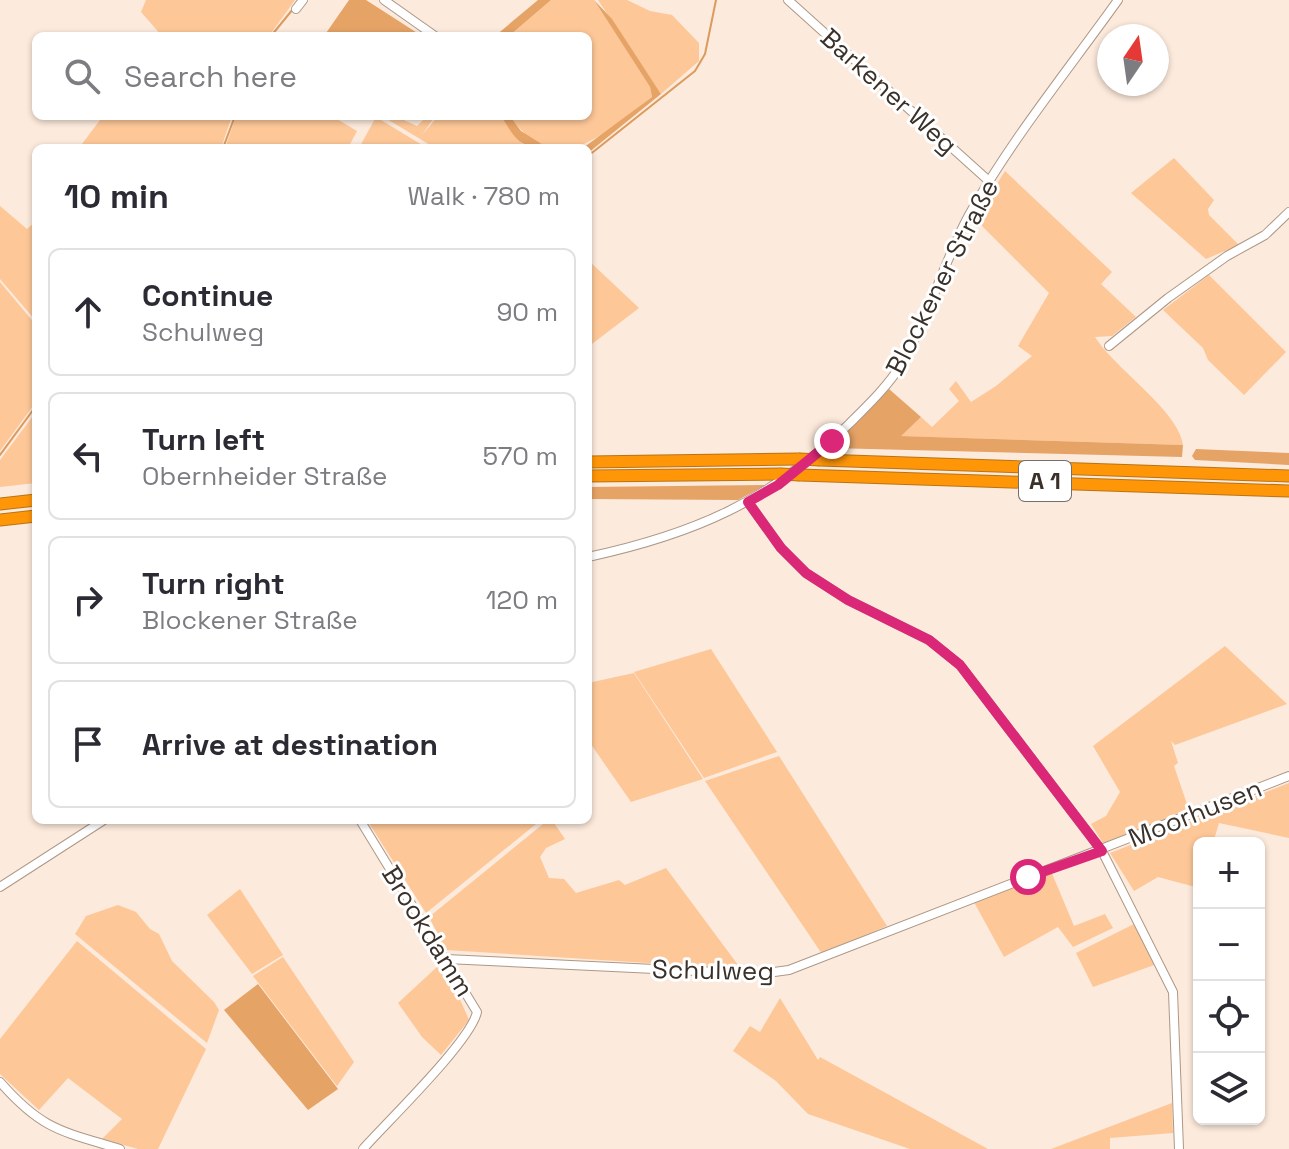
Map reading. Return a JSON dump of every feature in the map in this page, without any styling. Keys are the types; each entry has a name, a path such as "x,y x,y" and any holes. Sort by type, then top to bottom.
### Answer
{"highway":[{"name":"A 1","path":"592,462 799,459 1289,476"},
{"name":"A 1","path":"592,476 780,474 1289,491"},
{"path":"0,504 32,500"},
{"path":"0,520 32,516"}],"street":[{"path":"296,9 303,0"},
{"path":"384,0 429,32"},
{"name":"Barkener Weg","path":"788,0 990,182"},
{"name":"Blockener Straße","path":"592,556 655,542 748,502 815,456 892,377 926,317 967,219 1118,0"},
{"path":"1109,346 1191,281 1265,235 1289,212"},
{"path":"748,502 781,548 806,573 848,600 929,640 960,665 1102,851 1173,992 1179,1149"},
{"name":"Moorhusen","path":"1102,851 1289,776"},
{"path":"0,887 98,824"},
{"name":"Brookdamm","path":"362,824 475,1006 475,1021 363,1149"},
{"name":"Schulweg","path":"446,959 759,974 789,970 1102,851"},
{"path":"0,1082 36,1119 65,1132 120,1149"}],"shaded area":[{"path":"146,0 295,0 272,32 158,32 141,12"},
{"path":"349,0 366,0 416,32 327,32"},
{"path":"538,0 551,0 514,32 500,32"},
{"path":"551,0 594,0 650,87 652,97 583,144 541,144 528,136 514,120 592,120 592,32 514,32"},
{"path":"594,0 612,19 661,94 592,150 592,144 588,144 652,97 650,87"},
{"path":"598,0 627,0 650,11 672,15 699,43 699,61 661,94"},
{"path":"100,120 231,120 222,144 82,144"},
{"path":"235,120 339,120 357,131 350,144 226,144"},
{"path":"374,120 381,120 420,144 361,144"},
{"path":"389,120 404,120 417,126 423,120 432,120 422,135 435,120 504,120 523,144 428,144"},
{"path":"503,120 513,120 521,131 542,144 524,144"},
{"path":"1174,158 1214,200 1208,209 1209,215 1239,245 1206,259 1131,193"},
{"path":"1005,171 1112,272 1101,284 1136,317 1112,336 1095,337 1159,404 1179,432 1183,445 900,436 921,417 932,427 959,401 949,389 956,381 971,402 1032,356 1018,346 1049,293 975,219"},
{"path":"0,206 27,229 32,225 32,316 0,279"},
{"path":"592,264 639,308 592,344"},
{"path":"1209,275 1286,352 1244,395 1208,360 1203,348 1163,310"},
{"path":"0,282 32,320 32,407 0,451"},
{"path":"889,389 921,417 901,436 1183,445 1182,457 830,448"},
{"path":"32,417 32,483 0,487 0,460"},
{"path":"1196,449 1289,453 1289,465 1195,460 1192,456"},
{"path":"766,485 738,500 592,499 592,487"},
{"path":"1225,646 1287,704 1175,745 1171,741 1178,763 1174,766 1189,810 1103,843 1091,824 1106,816 1120,792 1093,746"},
{"path":"711,649 777,752 704,778 634,672"},
{"path":"634,673 703,779 631,802 592,746 592,682"},
{"path":"779,756 887,926 822,954 705,781"},
{"path":"1289,783 1289,838 1219,823 1215,837 1193,837 1193,886 1158,877 1134,891 1110,853"},
{"path":"370,824 536,824 426,913"},
{"path":"543,824 555,824 565,839 546,848 540,857 549,878 564,879 576,893 619,880 625,885 666,868 741,969 446,950 429,917"},
{"path":"1051,871 1074,926 1105,914 1113,928 1073,947 1058,927 1004,957 974,902"},
{"path":"240,889 283,955 252,974 207,915"},
{"path":"118,905 136,912 150,929 159,934 172,961 214,1002 219,1010 207,1043 75,934 86,916"},
{"path":"1136,923 1157,964 1093,987 1076,953"},
{"path":"77,941 206,1049 158,1149 138,1149 102,1139 122,1119 68,1078 39,1110 0,1074 0,1039"},
{"path":"283,957 354,1062 337,1086 253,976"},
{"path":"438,966 455,988 469,1020 441,1055 422,1037 398,1003"},
{"path":"258,984 338,1089 308,1110 224,1010"},
{"path":"780,998 818,1060 820,1057 988,1149 910,1149 808,1114 776,1081 733,1051 750,1026 760,1032"},
{"path":"1172,1103 1173,1133 1110,1138 1110,1149 1051,1149"}],"waterway":[{"path":"592,153 695,71 705,54 716,0"},
{"path":"274,32 293,9"},
{"path":"224,144 234,120"},
{"path":"0,455 32,411"}],"route":[{"path":"832,441 778,485 748,502 763,526 806,573 848,600 906,626 960,665 1102,851 1028,877"}]}
